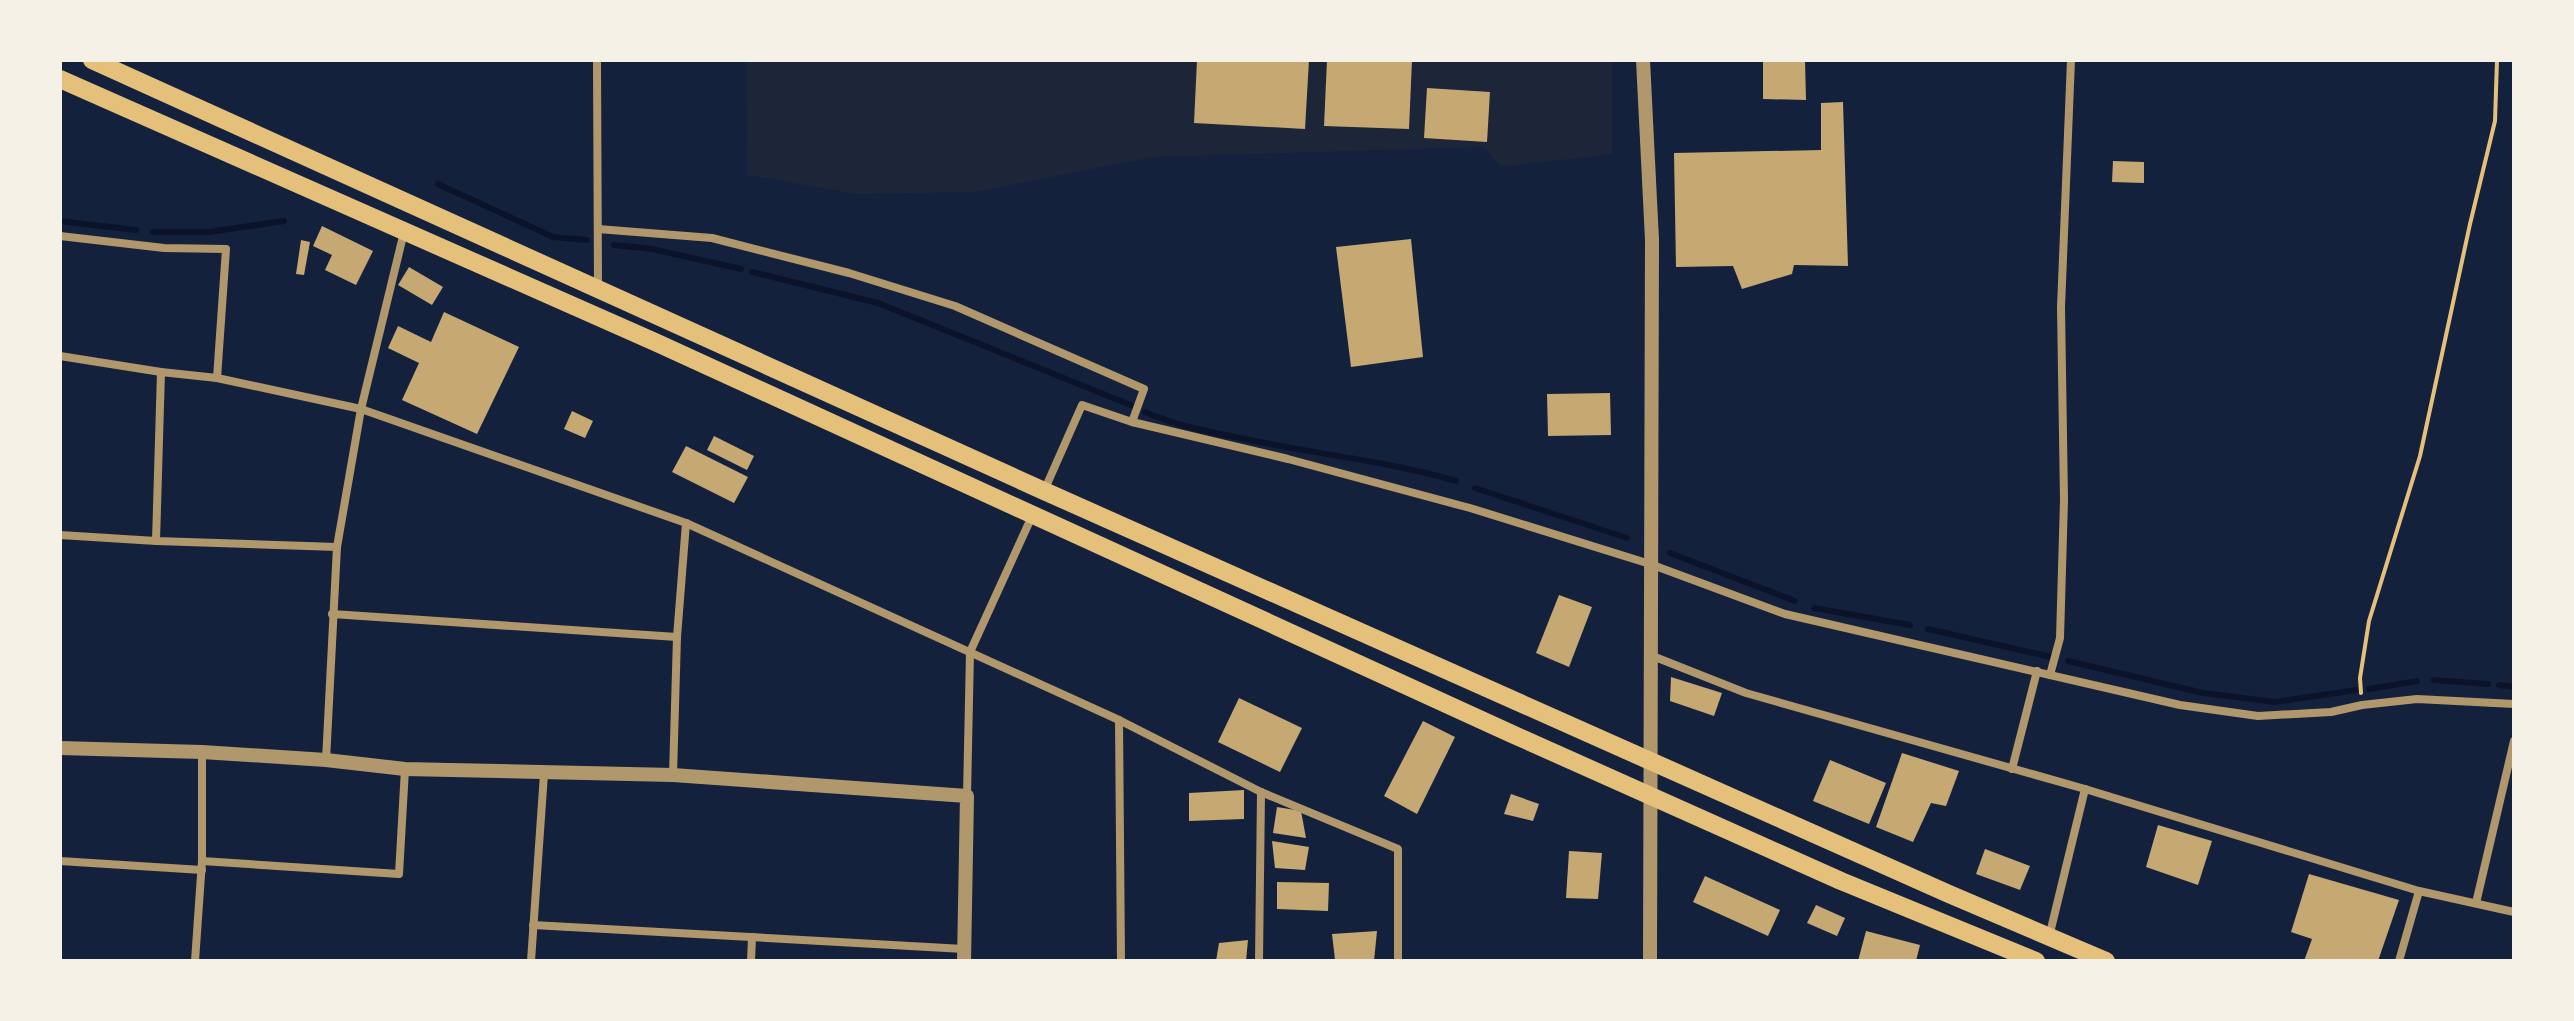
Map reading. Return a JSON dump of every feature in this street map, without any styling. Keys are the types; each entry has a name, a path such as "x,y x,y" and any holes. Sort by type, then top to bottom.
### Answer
{"highway":[{"path":"92,60 1044,491 2106,961"},
{"path":"60,79 655,342 1841,881 2036,961"}],"street":[{"path":"597,60 598,290"},
{"path":"1643,60 1652,240 1650,961"},
{"path":"2050,675 2060,638 2064,500 2061,307 2071,60"},
{"path":"326,760 337,547 361,409 404,232"},
{"path":"598,233 712,238 849,273 955,306 1144,389 1132,422"},
{"path":"60,236 164,248 226,249 217,378"},
{"path":"60,356 217,378 361,409 686,523 1119,720 1261,792 1398,849 1398,961"},
{"path":"156,541 161,372"},
{"path":"1044,491 1082,405 1132,422 1288,459 1650,560 1785,614 2180,705 2258,716 2331,712 2417,699 2514,704"},
{"path":"533,925 752,937 964,955 970,652 1033,513"},
{"path":"673,775 677,637 686,523"},
{"path":"60,535 337,547"},
{"path":"332,614 677,637"},
{"path":"1650,655 1746,693 2085,789 2419,891 2514,912"},
{"path":"2012,769 2037,671"},
{"path":"1119,720 1121,961"},
{"path":"2476,903 2509,784 2514,741"},
{"path":"60,748 202,752 405,769 673,775 967,796"},
{"path":"195,961 202,866 202,752"},
{"path":"60,861 399,874 405,769"},
{"path":"531,961 544,774"},
{"path":"2049,938 2085,789"},
{"path":"1259,961 1261,792"},
{"path":"2399,961 2419,891"},
{"path":"751,961 752,937"}],"path":[{"path":"2360,684 2369,621 2430,416 2495,121 2497,60"}],"shaded area":[{"path":"746,60 1612,60 1612,154 1501,167 1485,147 1152,157 975,192 857,194 747,175"}],"building":[{"path":"1197,60 1309,60 1305,129 1194,123"},
{"path":"1327,60 1412,60 1409,129 1324,126"},
{"path":"1763,60 1805,60 1806,100 1763,99"},
{"path":"1427,88 1490,92 1487,142 1424,138"},
{"path":"1843,102 1848,266 1794,265 1792,274 1742,289 1733,266 1676,267 1674,153 1821,150 1821,103"},
{"path":"2113,161 2144,162 2144,183 2112,182"},
{"path":"322,226 373,251 356,285 325,270 332,255 313,246"},
{"path":"1411,239 1423,357 1351,367 1336,247"},
{"path":"301,240 310,242 304,275 296,274"},
{"path":"409,267 443,287 432,305 398,285"},
{"path":"444,312 519,347 477,434 402,400 419,363 388,348 398,326 431,342"},
{"path":"1610,393 1611,435 1548,436 1547,394"},
{"path":"572,411 593,421 585,438 564,429"},
{"path":"714,436 754,456 747,470 707,450"},
{"path":"686,446 748,477 734,503 672,472"},
{"path":"1559,595 1592,607 1569,667 1536,653"},
{"path":"1671,677 1722,693 1714,716 1670,701"},
{"path":"1239,698 1302,728 1280,772 1218,742"},
{"path":"1423,721 1455,737 1417,814 1384,796"},
{"path":"1902,753 1959,771 1946,806 1931,803 1913,842 1876,827"},
{"path":"1830,760 1886,783 1869,824 1813,801"},
{"path":"1244,790 1244,819 1189,821 1189,793"},
{"path":"1511,794 1539,804 1533,821 1504,814"},
{"path":"1277,807 1301,811 1306,838 1273,833"},
{"path":"2158,825 2212,841 2198,885 2146,867"},
{"path":"1272,841 1309,847 1305,870 1275,868"},
{"path":"1985,849 2030,866 2020,890 1976,874"},
{"path":"1569,851 1602,853 1598,899 1566,898"},
{"path":"2309,874 2399,900 2378,961 2304,961 2312,939 2291,932"},
{"path":"1705,876 1780,910 1768,936 1693,902"},
{"path":"1277,882 1329,883 1328,911 1277,909"},
{"path":"1816,905 1845,918 1837,936 1807,923"},
{"path":"1377,931 1374,961 1335,960 1332,934"},
{"path":"1866,931 1920,945 1916,961 1858,961"},
{"path":"1248,940 1246,961 1216,961 1219,943"}],"waterway":[{"path":"438,184 553,237 587,240"},
{"path":"60,221 136,230"},
{"path":"153,232 209,232 284,221"},
{"path":"614,245 652,249 741,269"},
{"path":"752,272 878,303 1133,406"},
{"path":"1145,412 1206,431 1404,468 1456,481"},
{"path":"1475,488 1627,538"},
{"path":"1670,553 1795,601"},
{"path":"1814,608 1910,625"},
{"path":"1928,629 2051,657"},
{"path":"2068,661 2203,693 2275,702 2356,690"},
{"path":"2434,680 2488,684"},
{"path":"2369,689 2417,681"},
{"path":"2499,685 2514,687"}]}
